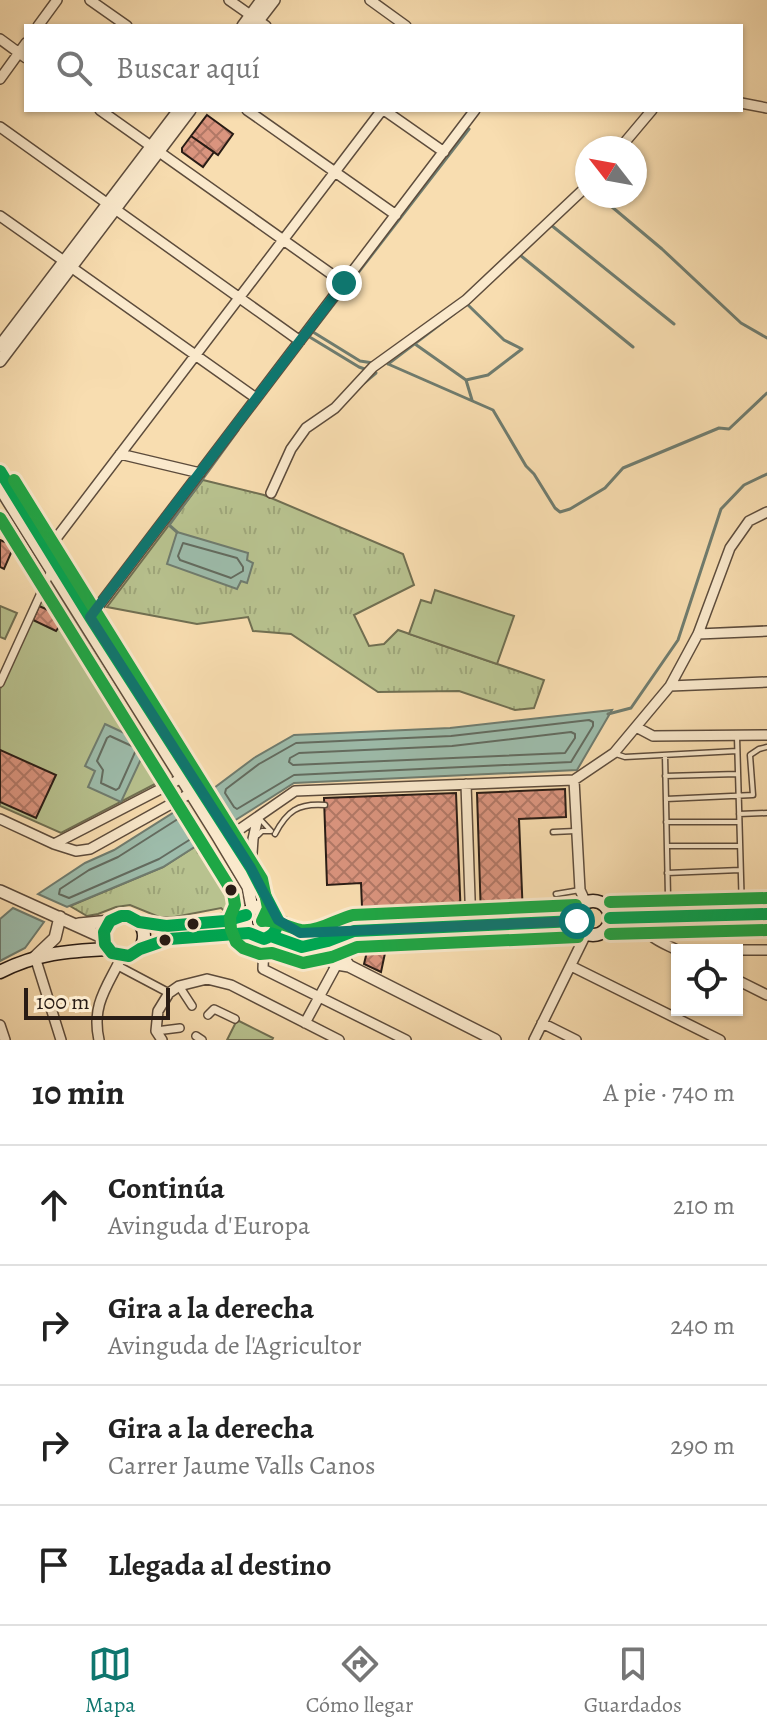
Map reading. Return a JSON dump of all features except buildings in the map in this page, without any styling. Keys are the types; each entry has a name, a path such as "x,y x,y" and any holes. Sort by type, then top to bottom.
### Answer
{"main road":[{"path":"592,902 602,904 610,918 603,932 597,935 586,934 577,921 578,911 586,903 592,902"},
{"path":"354,931 302,947 249,933 169,939 140,949 120,961 105,942 104,932 110,921 121,916 166,926 225,921 262,905 300,933 577,921"},
{"path":"249,912 245,925 249,933"},
{"path":"267,938 277,929 275,914"},
{"path":"610,918 767,914"},
{"path":"139,922 144,938 140,949"},
{"path":"0,972 35,957 75,951 105,942"}],"street":[{"path":"39,24 57,0"},
{"path":"90,0 124,24"},
{"path":"229,0 257,22"},
{"path":"257,22 262,0"},
{"path":"257,22 274,0"},
{"path":"370,0 403,24"},
{"path":"0,39 22,55 0,79"},
{"path":"743,103 767,108"},
{"path":"103,112 344,283"},
{"path":"155,149 178,112"},
{"path":"0,361 5,339 68,264 155,149 188,112"},
{"path":"250,112 396,215"},
{"path":"45,553 381,112"},
{"path":"386,112 444,152"},
{"path":"88,621 474,112"},
{"path":"630,136 650,112"},
{"path":"0,127 300,341"},
{"path":"271,493 291,449 306,428 335,408 373,367 466,300 575,197"},
{"path":"0,216 256,398"},
{"path":"120,454 200,473"},
{"path":"0,471 45,553 51,571 88,621 180,779 195,795"},
{"path":"0,488 45,553 195,795 251,868 275,914"},
{"path":"224,833 258,817 295,791 357,793 448,789 466,784 574,780 614,753 670,686 698,634 730,548 749,521 767,512"},
{"path":"0,683 51,571"},
{"path":"698,634 767,631"},
{"path":"670,686 767,682"},
{"path":"636,727 653,736 767,735"},
{"path":"54,844 180,779"},
{"path":"574,780 580,890 586,903"},
{"path":"466,784 471,927"},
{"path":"0,819 76,851 90,849 195,795"},
{"path":"251,868 258,817"},
{"path":"224,833 248,887 249,912"},
{"path":"2,895 76,924 105,942"},
{"path":"56,916 55,938 35,957 61,1040"},
{"path":"641,917 644,929 653,938 671,947"},
{"path":"76,924 110,921"},
{"path":"305,1023 342,962 344,944 354,931"},
{"path":"314,933 328,941 342,962"},
{"path":"534,1040 586,934"},
{"path":"267,938 263,969 406,1040"},
{"path":"302,947 342,962 495,1040"},
{"path":"743,950 767,950"},
{"path":"99,1040 97,1009 104,988 120,961 169,993"},
{"path":"571,966 720,1040"},
{"path":"180,1028 159,1035 158,1011 169,993 179,986 207,979 231,985 339,1040"},
{"path":"743,983 767,995"},
{"path":"179,986 192,1006"},
{"path":"208,1015 214,1009 235,1019"},
{"path":"542,1023 576,1040"},
{"path":"0,1025 5,1040"}],"lane":[{"path":"737,736 742,914"},
{"path":"666,799 753,795 750,755 767,747"},
{"path":"614,753 625,757 737,751"},
{"path":"665,755 668,896 741,895"},
{"path":"665,776 737,774"},
{"path":"275,834 282,821 297,807 325,805"},
{"path":"739,814 767,813"},
{"path":"253,839 262,831 271,831 258,817"},
{"path":"666,822 739,822"},
{"path":"553,832 575,831"},
{"path":"667,846 740,846"},
{"path":"667,873 740,870"},
{"path":"556,894 580,890"}],"green space":[{"path":"203,480 264,495 403,554 414,585 354,615 369,646 384,644 398,630 544,680 534,708 515,710 459,691 378,692 291,634 253,631 248,617 197,624 107,607"},
{"path":"49,580 162,766 157,783 61,833 0,806 0,689"},
{"path":"435,590 514,616 497,664 409,634 421,600 431,603"},
{"path":"0,606 17,613 5,639 0,637"},
{"path":"207,839 242,897 243,904 238,909 227,913 221,908 164,919 130,905 87,916 70,906 163,867"},
{"path":"237,1020 273,1038 272,1040 227,1040"}],"water":[{"path":"177,532 248,553 247,560 253,563 247,583 241,581 237,589 167,564"},
{"path":"612,710 577,770 294,783 234,821 210,791 254,758 294,735 450,728"},
{"path":"105,724 148,744 121,802 88,787 95,771 85,766"},
{"path":"187,804 207,839 163,867 67,907 38,894 85,863 114,850"},
{"path":"13,908 44,922 25,948 0,961 0,919"}],"waterway":[{"path":"310,335 469,129"},
{"path":"613,208 741,323 767,338"},
{"path":"551,225 674,324"},
{"path":"520,255 633,347"},
{"path":"466,380 488,375 522,349 504,340 467,304"},
{"path":"388,364 455,313"},
{"path":"313,332 360,361 373,363"},
{"path":"308,336 359,367 376,373 364,383"},
{"path":"415,344 466,380 472,400"},
{"path":"388,364 493,410 526,466 560,512 605,488 623,468 719,428 729,429 767,393"},
{"path":"177,532 169,525 238,430"},
{"path":"608,714 631,708 678,640 721,509 744,485 767,474"}],"transit line":[{"path":"0,471 251,868 278,920 274,932 264,939 249,933 169,939 129,956 112,953 105,944 104,932 110,921 121,916 166,926 225,921 246,915"},
{"path":"14,480 262,879 268,908 262,921 307,930 353,915 576,905"},
{"path":"0,518 233,893 235,905 230,917 231,929 236,942 243,948 303,963 332,957 357,947 578,937"},
{"path":"610,902 767,898"},
{"path":"610,918 767,914"},
{"path":"271,936 302,947 354,931 577,921"},
{"path":"610,934 767,930"}],"route":[{"path":"344,283 90,617 251,868 278,920 300,933 577,921"}]}
